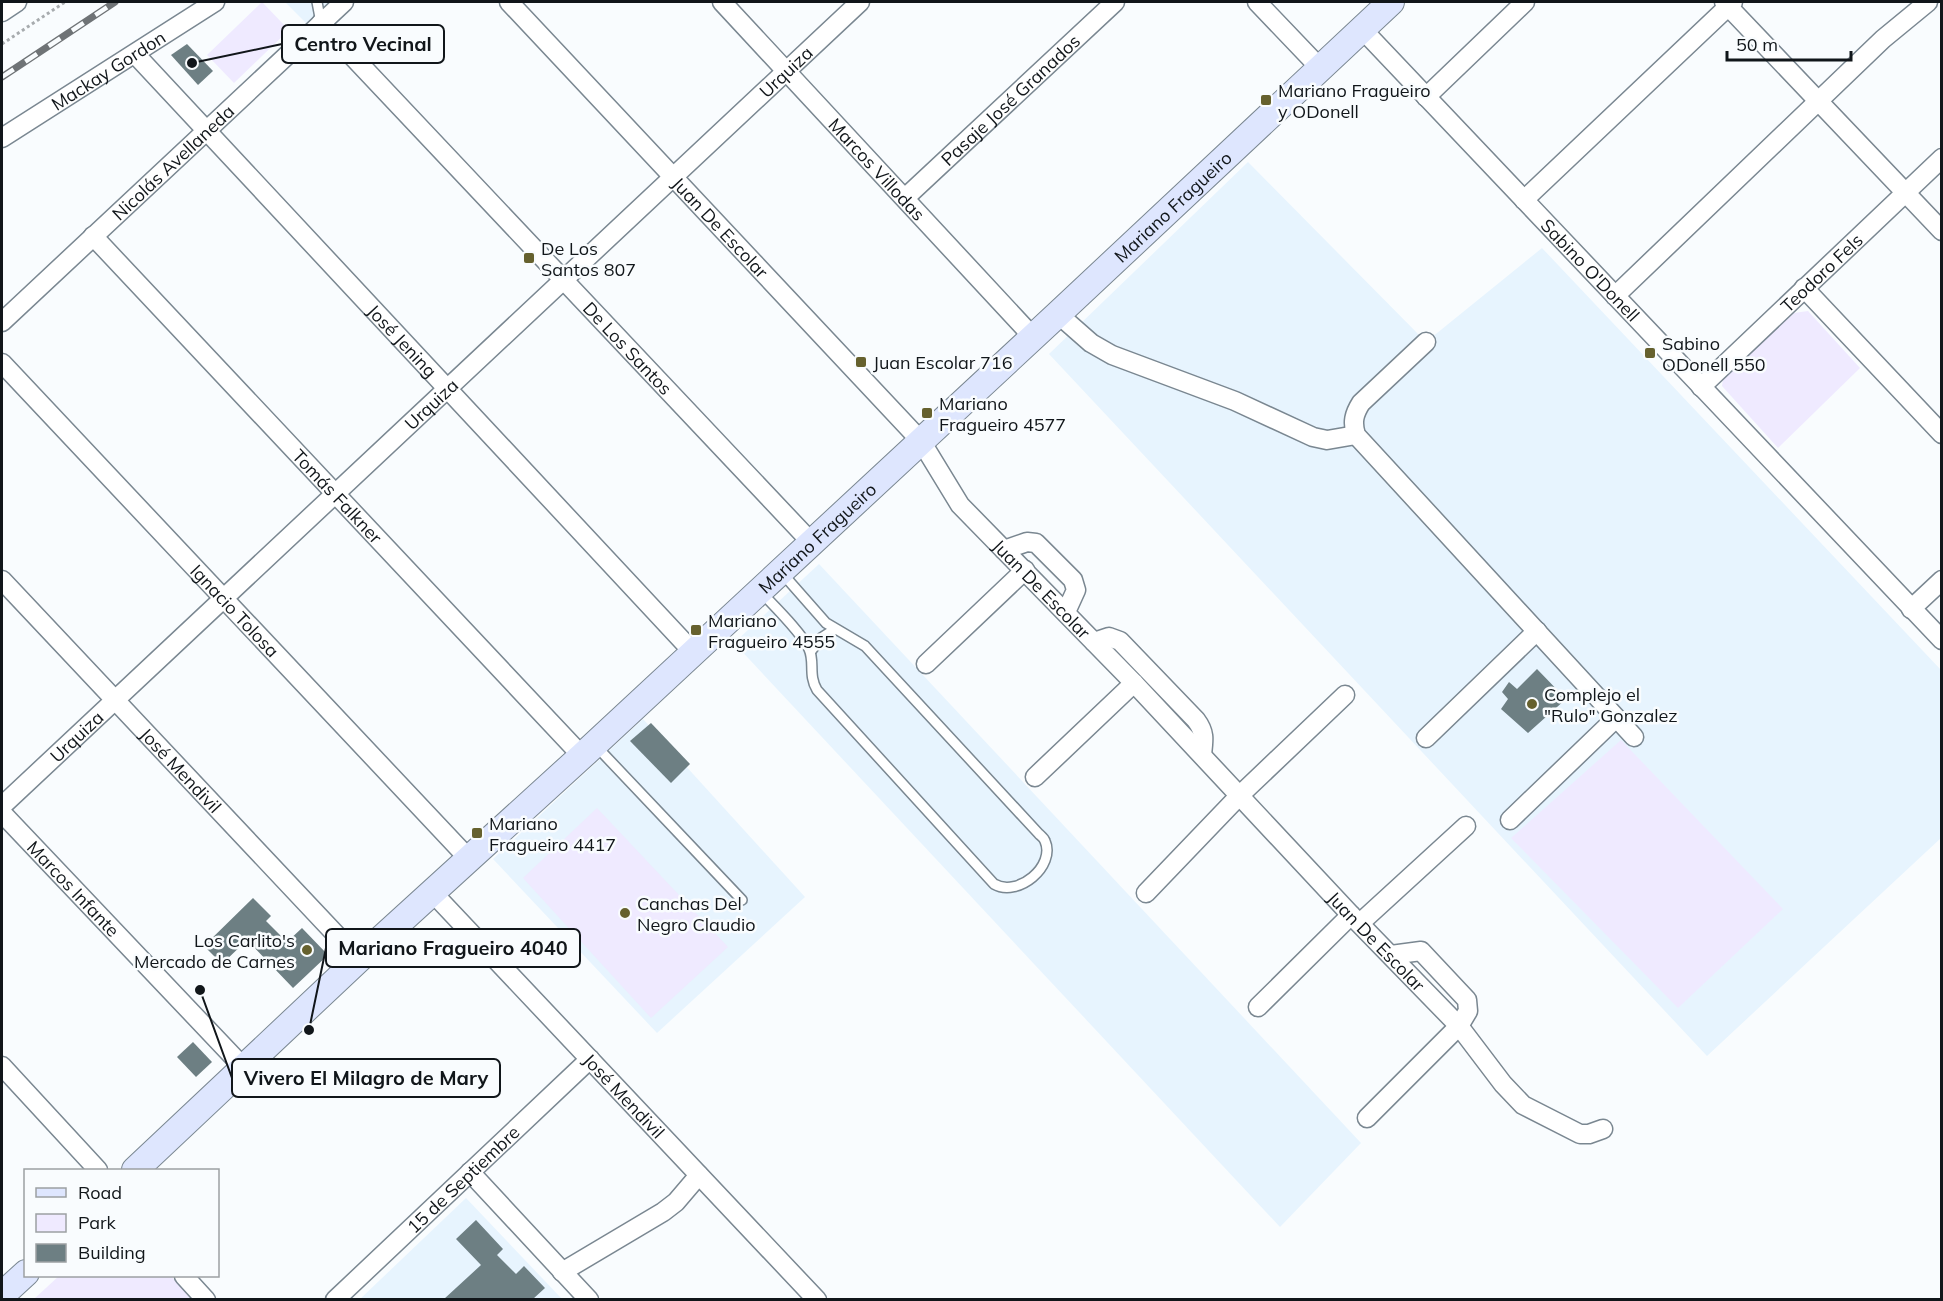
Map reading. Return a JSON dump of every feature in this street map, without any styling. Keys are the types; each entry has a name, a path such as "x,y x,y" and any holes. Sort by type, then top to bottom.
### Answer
{"main road":[{"name":"Mariano Fragueiro","path":"136,1169 359,959 589,750 1059,314 1391,2"},
{"path":"2,1294 24,1275"}],"street":[{"path":"2,12 17,2"},
{"name":"Mackay Gordon","path":"2,138 215,2"},
{"name":"Nicolás Avellaneda","path":"2,322 344,2"},
{"name":"Juan De Escolar","path":"509,2 921,441 960,505 1066,612 1459,1026 1503,1084 1523,1105 1580,1134 1589,1134 1603,1129"},
{"name":"Marcos Villodas","path":"722,2 1033,337"},
{"name":"Urquiza","path":"2,806 860,2"},
{"name":"Pasaje José Granados","path":"905,198 1115,2"},
{"path":"1257,2 1321,69"},
{"path":"1426,97 1525,2"},
{"path":"1615,296 1882,39 1928,2"},
{"path":"1524,200 1728,3 1941,231"},
{"name":"De Los Santos","path":"321,23 811,542"},
{"name":"Sabino O'Donell","path":"1362,29 1941,640"},
{"name":"José Jening","path":"135,54 693,652"},
{"name":"Teodoro Fels","path":"1701,387 1941,158"},
{"name":"Tomás Falkner","path":"93,236 336,493 589,750"},
{"path":"1804,288 1941,435"},
{"path":"1059,314 1091,343 1112,355 1234,401 1313,437 1327,440 1356,435"},
{"path":"1426,342 1361,403 1354,414 1353,425 1356,435 1634,737"},
{"name":"Ignacio Tolosa","path":"2,363 469,859"},
{"path":"1004,550 1027,542 1036,543 1044,550 1073,580 1076,590 1066,612"},
{"path":"926,664 1025,570"},
{"name":"José Mendivil","path":"2,580 359,959"},
{"path":"1911,609 1941,580"},
{"path":"1426,738 1537,631"},
{"path":"1094,642 1109,637 1120,641 1204,731 1202,754"},
{"path":"1035,777 1134,683"},
{"path":"1146,892 1240,795 1346,695"},
{"path":"1510,820 1616,718"},
{"name":"Marcos Infante","path":"2,813 244,1068"},
{"path":"1258,1007 1356,919 1466,826"},
{"name":"José Mendivil","path":"432,892 817,1299"},
{"path":"1366,1118 1459,1026"},
{"name":"15 de Septiembre","path":"335,1299 590,1059"},
{"path":"2,1066 97,1169"},
{"path":"470,1172 589,1299"},
{"path":"562,1272 663,1212 676,1202 699,1175"},
{"path":"186,1277 206,1299"}],"lane":[{"path":"317,2 321,23"},
{"path":"759,590 811,651 812,681 817,690 993,884 1011,889 1037,874 1045,861 1047,851 1045,842 1039,834 865,646 826,623 780,571"},
{"path":"811,651 821,638 835,629"},
{"path":"589,750 742,900"}],"path":[{"path":"2,44 65,2"}],"shaded area":[{"path":"285,2 329,2 306,23"},
{"name":"Complejo el \"Rulo\" Gonzalez","path":"1248,162 1426,342 1542,248 1941,670 1941,838 1707,1056 1049,354"},
{"path":"819,564 1361,1143 1280,1227 734,643"},
{"name":"Canchas Del Negro Claudio","path":"643,719 805,897 657,1033 493,859"},
{"path":"466,1198 562,1299 359,1300"}],"green space":[{"path":"262,2 289,30 234,83 207,55"},
{"path":"1808,311 1860,368 1778,448 1722,386 1723,379 1794,313"},
{"path":"1621,740 1783,909 1678,1008 1511,838"},
{"name":"Canchas Del Negro Claudio","path":"597,808 728,947 651,1018 523,878"},
{"path":"58,1277 172,1277 191,1299 34,1299"}],"building":[{"path":"187,44 213,71 198,85 171,55"},
{"name":"Complejo el \"Rulo\" Gonzalez","path":"1537,669 1566,699 1528,733 1501,709 1508,699 1502,692 1509,682 1517,689"},
{"path":"651,723 690,764 671,783 630,741"},
{"path":"253,898 271,916 266,921 287,942 302,928 328,955 293,988 247,940 222,964 204,946"},
{"path":"193,1042 212,1062 196,1077 177,1057"},
{"path":"476,1220 503,1249 497,1255 516,1274 524,1266 545,1288 533,1299 444,1299 481,1265 456,1239"}],"railway":[{"path":"2,77 115,2"}],"place":[{"name":"Centro Vecinal","path":"192,63"},
{"name":"Mariano Fragueiro y ODonell","path":"1266,100"},
{"name":"De Los Santos 807","path":"529,258"},
{"name":"Sabino ODonell 550","path":"1650,353"},
{"name":"Juan Escolar 716","path":"861,362"},
{"name":"Mariano Fragueiro 4577","path":"927,413"},
{"name":"Mariano Fragueiro 4555","path":"696,630"},
{"name":"Complejo el \"Rulo\" Gonzalez","path":"1532,704"},
{"name":"Mariano Fragueiro 4417","path":"477,833"},
{"name":"Canchas Del Negro Claudio","path":"625,913"},
{"name":"Los Carlito's Mercado de Carnes","path":"307,950"},
{"name":"Vivero El Milagro de Mary","path":"200,990"},
{"name":"Mariano Fragueiro 4040","path":"309,1030"}]}
